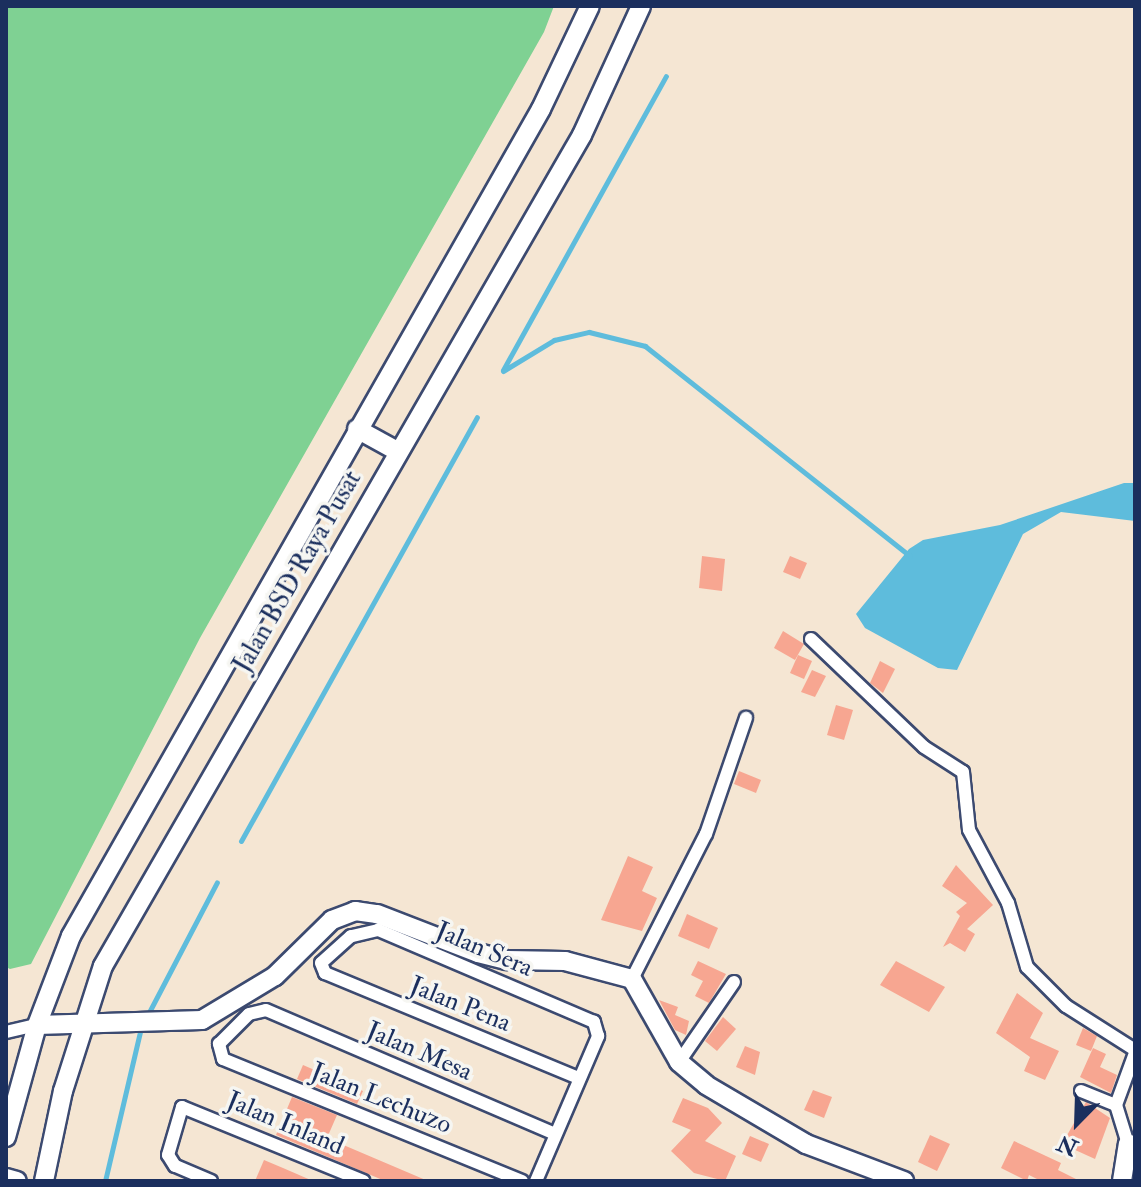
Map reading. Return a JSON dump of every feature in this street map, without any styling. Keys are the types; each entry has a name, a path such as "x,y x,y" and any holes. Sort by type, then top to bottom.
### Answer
{"main road":[{"name":"Jalan BSD Raya Pusat","path":"6,1137 37,1025 71,936 541,109 590,6"},
{"name":"Jalan BSD Raya Pusat","path":"44,1181 82,1024 103,966 397,451 582,135 641,6"},
{"path":"357,429 397,451"},
{"path":"37,1025 202,1020 222,1011 275,976 332,920 355,911 377,914 478,953 507,960 565,961 632,979 679,1062 738,1108 806,1144 904,1181"},
{"path":"1122,1181 1131,1144"},
{"path":"6,1178 17,1181"}],"street":[{"path":"811,639 924,747 963,772 969,830 1008,903 1027,967 1066,1006 1135,1051 1116,1105 1131,1144"},
{"path":"632,979 706,834 746,718"},
{"name":"Jalan Sera","path":"325,973 324,958 363,931 378,930 587,1018 599,1029 579,1078"},
{"name":"Jalan Pena","path":"325,973 579,1078"},
{"path":"679,1062 734,982"},
{"name":"Jalan Mesa","path":"223,1059 217,1052 224,1038 249,1014 266,1010 555,1134"},
{"path":"6,1032 37,1025"},
{"name":"Jalan Lechuzo","path":"223,1059 522,1181"},
{"path":"536,1181 579,1078"},
{"path":"1081,1091 1116,1105"},
{"name":"Jalan Inland","path":"211,1181 175,1166 169,1148 179,1112 189,1107 363,1181"}],"green space":[{"path":"6,6 554,6 544,32 200,638 31,964 10,969 6,967"}],"water":[{"path":"1124,483 1135,483 1135,521 1061,512 1023,534 957,670 938,668 865,628 856,614 909,549 923,540 1000,525"}],"building":[{"path":"702,556 725,559 722,591 699,588"},
{"path":"790,556 807,563 800,579 783,572"},
{"path":"783,631 804,644 795,660 774,648"},
{"path":"798,655 812,661 804,679 790,673"},
{"path":"880,661 895,669 883,693 870,683"},
{"path":"812,670 826,676 815,697 801,692"},
{"path":"836,705 853,710 844,740 827,735"},
{"path":"739,771 761,780 756,793 734,784"},
{"path":"628,856 653,867 642,891 657,898 642,931 601,920"},
{"path":"956,865 993,905 967,929 975,934 965,952 950,943 943,947 960,916 956,912 967,903 942,886"},
{"path":"687,914 718,928 709,949 678,936"},
{"path":"698,961 726,974 709,1003 695,996 703,981 691,975"},
{"path":"896,961 945,987 929,1012 880,985"},
{"path":"1017,993 1043,1013 1030,1038 1059,1051 1045,1080 1024,1071 1030,1057 996,1033"},
{"path":"659,1000 678,1007 675,1015 689,1021 686,1035 675,1030"},
{"path":"723,1017 736,1029 717,1051 705,1041"},
{"path":"1083,1028 1097,1036 1091,1051 1076,1045"},
{"path":"745,1046 760,1052 755,1075 736,1067"},
{"path":"1093,1048 1106,1054 1100,1067 1117,1075 1111,1093 1080,1077"},
{"path":"303,1065 363,1091 357,1104 297,1079"},
{"path":"813,1090 832,1097 824,1118 804,1110"},
{"path":"292,1097 337,1115 327,1138 428,1181 385,1181 276,1135"},
{"path":"683,1098 708,1108 722,1123 705,1141 736,1156 725,1181 694,1173 671,1151 691,1130 672,1122"},
{"path":"1086,1102 1110,1118 1095,1159 1062,1144"},
{"path":"930,1135 950,1144 937,1171 918,1162"},
{"path":"750,1136 769,1144 761,1162 742,1154"},
{"path":"1014,1141 1061,1163 1058,1170 1080,1181 1041,1181 1029,1175 1027,1181 1001,1168"},
{"path":"264,1160 283,1168 313,1181 255,1181"}],"waterway":[{"path":"503,370 666,76"},
{"path":"503,371 554,340 589,332 645,346 910,556"},
{"path":"241,841 477,417"},
{"path":"146,1018 217,882"},
{"path":"105,1181 141,1027"}]}
